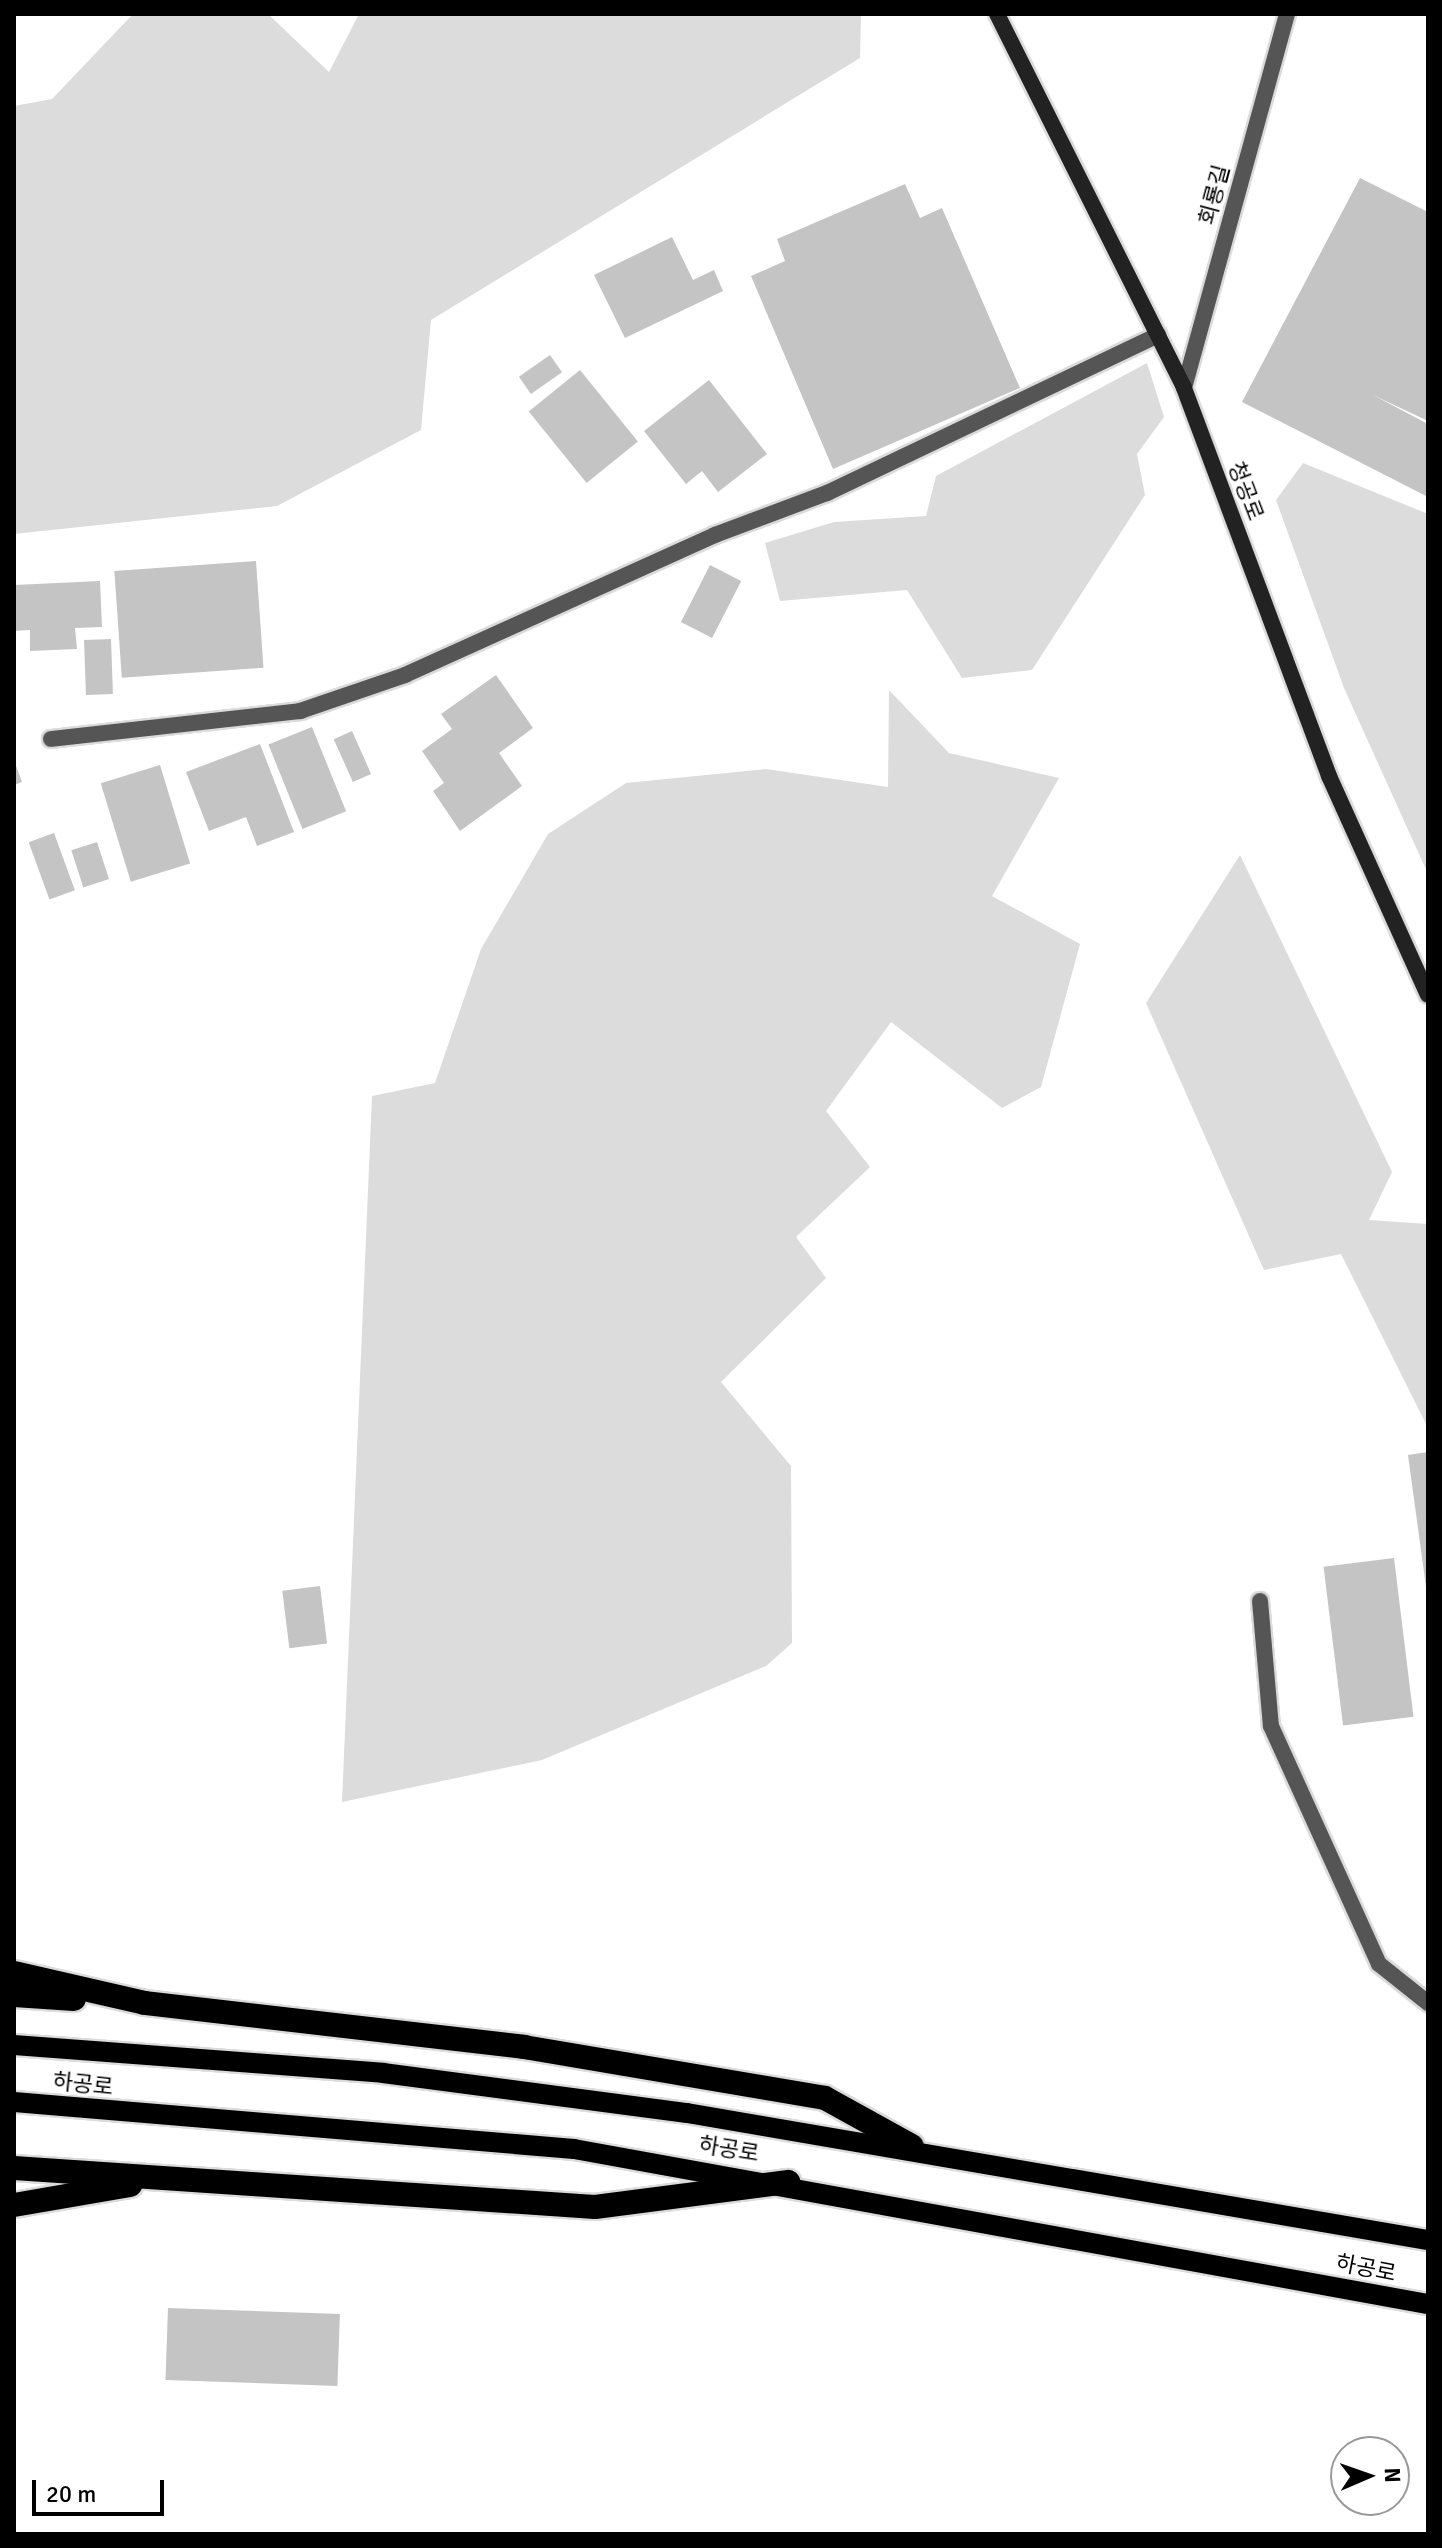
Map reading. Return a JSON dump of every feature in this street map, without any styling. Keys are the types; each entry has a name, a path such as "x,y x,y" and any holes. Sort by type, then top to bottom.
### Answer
{"highway":[{"path":"14,1973 145,2003"},
{"path":"14,1995 145,2003 524,2047 825,2098 912,2146"},
{"path":"14,2168 595,2207 788,2182"},
{"path":"14,2205 170,2178"}],"main road":[{"name":"하공로","path":"14,2045 383,2073 912,2146 1428,2240"},
{"name":"하공로","path":"14,2102 574,2149 788,2182 1428,2304"}],"street":[{"name":"청공로","path":"997,14 1184,388 1329,776 1428,995"},
{"name":"회룡길","path":"1184,388 1287,14"},
{"path":"51,739 300,711 405,675 715,535 827,493 1158,335"},
{"path":"1260,1601 1271,1726 1379,1964 1428,2003"}],"shaded area":[{"path":"133,14 268,14 329,72 359,14 861,14 860,58 431,320 421,430 277,506 14,534 14,106 52,99"},
{"path":"1147,363 1164,417 1137,454 1145,495 1032,670 962,678 907,590 780,601 765,543 834,522 926,516 936,476"},
{"path":"1303,463 1428,514 1428,874 1344,688 1276,500"},
{"path":"889,690 949,753 1059,778 992,896 1080,944 1041,1087 1002,1108 891,1022 826,1111 870,1167 796,1237 826,1278 721,1382 791,1466 792,1643 766,1666 542,1760 342,1802 372,1096 435,1083 481,949 548,834 626,783 766,769 888,787"},
{"path":"1240,855 1392,1172 1369,1220 1428,1224 1428,1428 1341,1254 1264,1270 1146,1003"}],"building":[{"path":"1360,178 1428,212 1428,421 1373,395 1428,424 1428,497 1242,402"},
{"path":"905,184 920,218 942,208 1020,388 833,469 751,276 785,261 777,239"},
{"path":"672,237 693,280 714,270 723,291 625,338 594,275"},
{"path":"550,355 562,372 531,394 519,377"},
{"path":"580,370 638,441 587,483 529,412"},
{"path":"709,380 767,454 718,492 702,471 686,484 644,431"},
{"path":"256,561 263,668 122,678 114,571"},
{"path":"710,565 741,581 712,638 681,622"},
{"path":"100,581 102,627 75,628 77,649 30,651 30,630 14,631 14,585"},
{"path":"111,639 113,694 86,695 84,640"},
{"path":"496,675 533,728 499,753 522,786 460,831 433,791 444,783 422,751 452,729 441,714"},
{"path":"312,727 346,811 303,829 268,745"},
{"path":"352,731 371,774 353,782 334,739"},
{"path":"260,744 294,832 257,846 246,817 209,831 186,772"},
{"path":"14,760 22,782 14,785"},
{"path":"160,765 190,863 131,882 101,783"},
{"path":"54,833 75,890 49,900 29,842"},
{"path":"97,842 109,879 83,887 71,850"},
{"path":"1428,1452 1428,1587 1426,1587 1408,1455"},
{"path":"1394,1558 1413,1717 1343,1725 1324,1567"},
{"path":"320,1586 327,1644 289,1648 282,1591"},
{"path":"168,2308 340,2314 337,2386 165,2380"}]}
